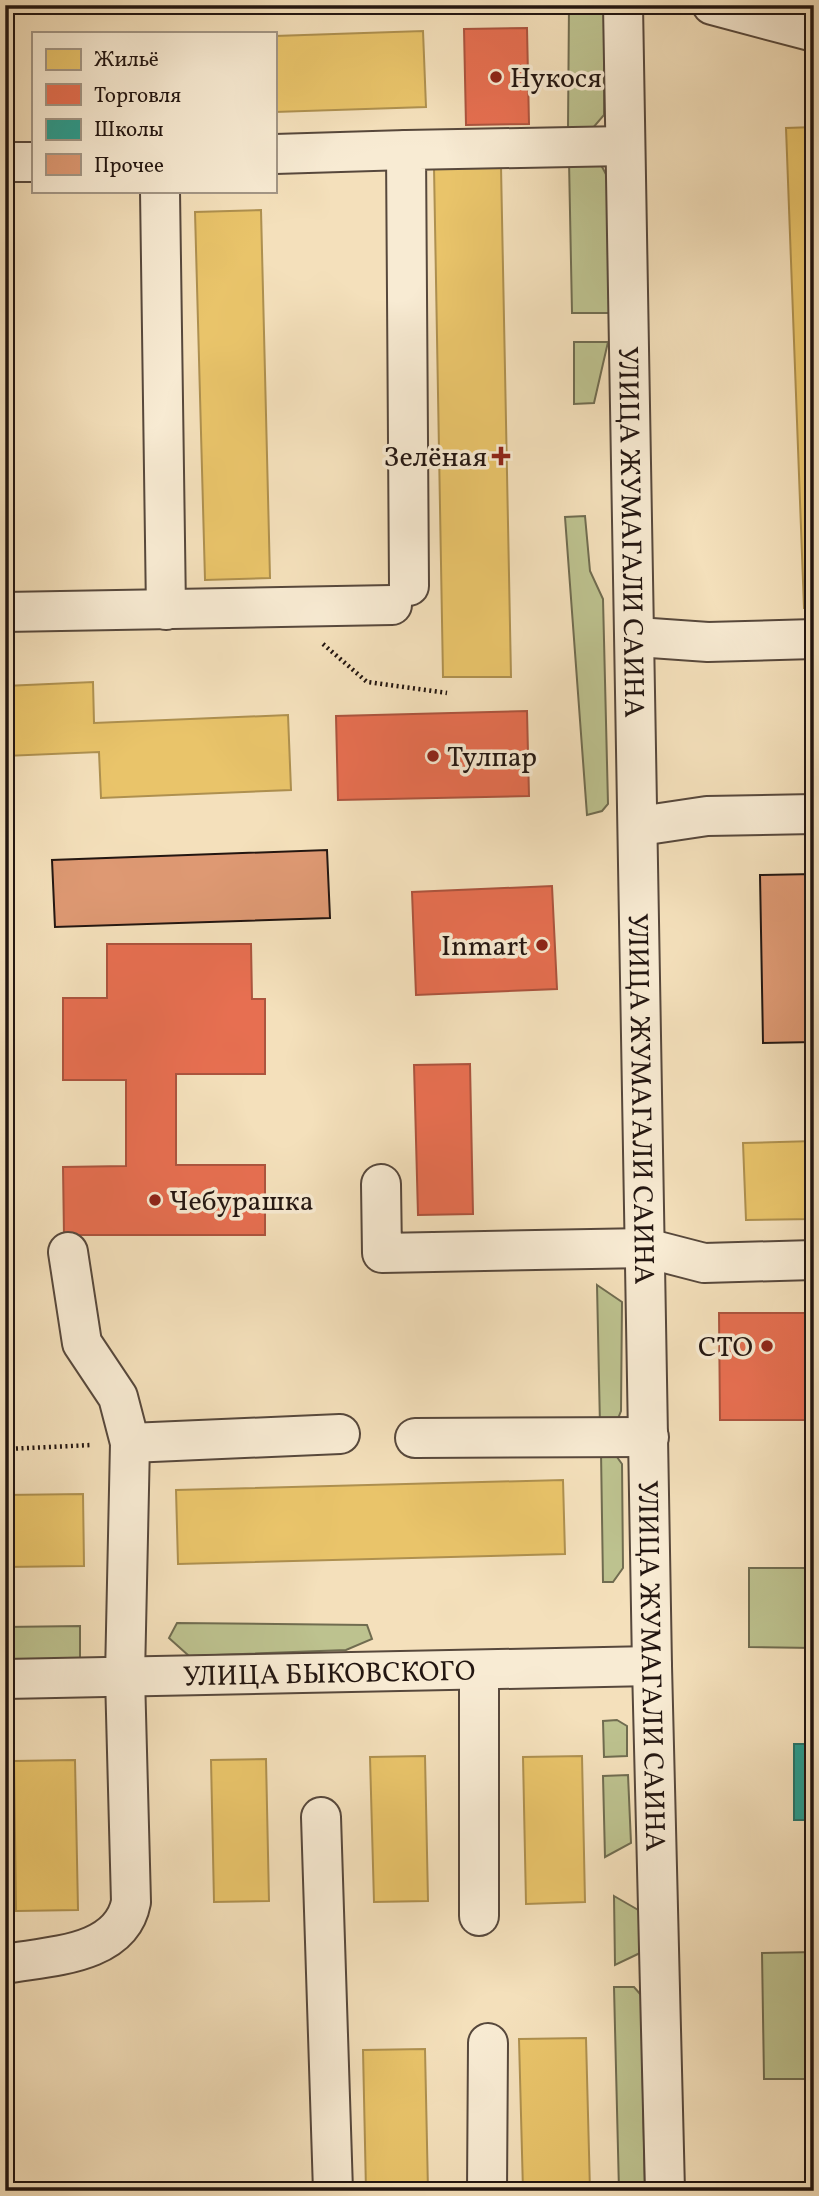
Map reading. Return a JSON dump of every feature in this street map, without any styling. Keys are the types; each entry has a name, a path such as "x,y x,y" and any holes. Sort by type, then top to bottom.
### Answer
{"street":[{"name":"УЛИЦА ЖУМАГАЛИ САИНА","path":"623,5 637,637 652,1667 666,2191"},
{"path":"712,5 814,32"},
{"path":"276,154 625,146"},
{"path":"5,612 166,610 400,595 406,150"},
{"path":"5,162 32,162"},
{"path":"160,192 166,610"},
{"path":"637,637 708,642 814,639"},
{"path":"640,826 707,816 814,814"},
{"path":"381,1184 382,1254 646,1248 704,1263 814,1260"},
{"path":"5,1964 99,1944 111,1936 129,1913 125,1676 130,1443 118,1397 82,1343 68,1252"},
{"path":"130,1443 340,1434"},
{"path":"415,1438 649,1437"},
{"name":"УЛИЦА БЫКОВСКОГО","path":"5,1679 652,1667"},
{"path":"479,1670 479,1916"},
{"path":"321,1816 333,2191"},
{"path":"487,2191 488,2043"}],"path":[{"path":"318,640 367,682 447,693"},
{"path":"5,1449 130,1443"}],"green space":[{"path":"569,5 604,5 604,115 592,129 568,128"},
{"path":"569,161 600,163 608,178 609,313 572,313"},
{"path":"574,342 608,342 594,403 574,404"},
{"path":"585,516 590,571 603,599 608,804 602,811 587,815 565,517"},
{"path":"597,1285 622,1302 621,1411 617,1421 600,1426"},
{"path":"601,1452 617,1457 622,1464 623,1568 613,1582 603,1582"},
{"path":"749,1568 814,1568 814,1648 749,1647"},
{"path":"177,1623 367,1625 372,1639 346,1650 189,1656 169,1638"},
{"path":"80,1626 80,1665 5,1666 5,1627"},
{"path":"617,1720 627,1726 627,1756 604,1757 603,1721"},
{"path":"628,1775 631,1843 605,1857 603,1776"},
{"path":"614,1896 640,1911 640,1953 615,1965"},
{"path":"814,1952 814,2079 764,2079 762,1953"},
{"path":"614,1987 634,1987 641,1995 645,2191 619,2191"}],"building: Жильё":[{"path":"423,31 426,107 276,112 276,36"},
{"path":"814,127 814,608 804,608 786,128"},
{"path":"501,166 511,677 443,677 434,167"},
{"path":"261,210 270,578 205,580 195,212"},
{"path":"93,682 94,723 288,715 291,790 101,798 99,752 5,756 5,686"},
{"path":"808,684 814,684 814,769 809,769"},
{"path":"814,1141 814,1219 746,1220 743,1143"},
{"path":"563,1480 565,1554 178,1564 176,1490"},
{"path":"83,1494 84,1566 5,1567 5,1495"},
{"path":"425,1756 428,1901 374,1902 370,1757"},
{"path":"582,1756 585,1902 526,1904 523,1757"},
{"path":"266,1759 269,1901 214,1902 211,1760"},
{"path":"75,1760 78,1910 16,1911 14,1761"},
{"path":"586,2038 590,2191 523,2191 519,2039"},
{"path":"425,2049 428,2191 366,2191 363,2050"}],"building: Торговля":[{"name":"Нукося","path":"527,28 529,124 466,125 464,29"},
{"name":"Тулпар","path":"527,711 529,796 338,800 336,716"},
{"path":"552,886 557,989 416,995 412,892"},
{"path":"107,944 251,944 252,999 265,999 265,1074 176,1074 176,1165 265,1165 265,1235 64,1235 63,1167 126,1166 126,1080 63,1080 63,998 107,998"},
{"path":"470,1064 473,1214 418,1215 414,1065"},
{"name":"СТО","path":"719,1313 814,1313 814,1420 720,1420"}],"building: Школы":[{"path":"794,1744 814,1744 814,1820 794,1820"}],"building: Прочее":[{"path":"327,850 330,918 55,927 52,860"},
{"path":"814,874 814,1042 763,1043 760,875"}],"place":[{"name":"Нукося","path":"496,77"},
{"name":"Зелёная","path":"501,456"},
{"name":"Тулпар","path":"433,756"},
{"name":"Inmart","path":"542,945"},
{"name":"Чебурашка","path":"155,1200"},
{"name":"СТО","path":"767,1346"}]}
